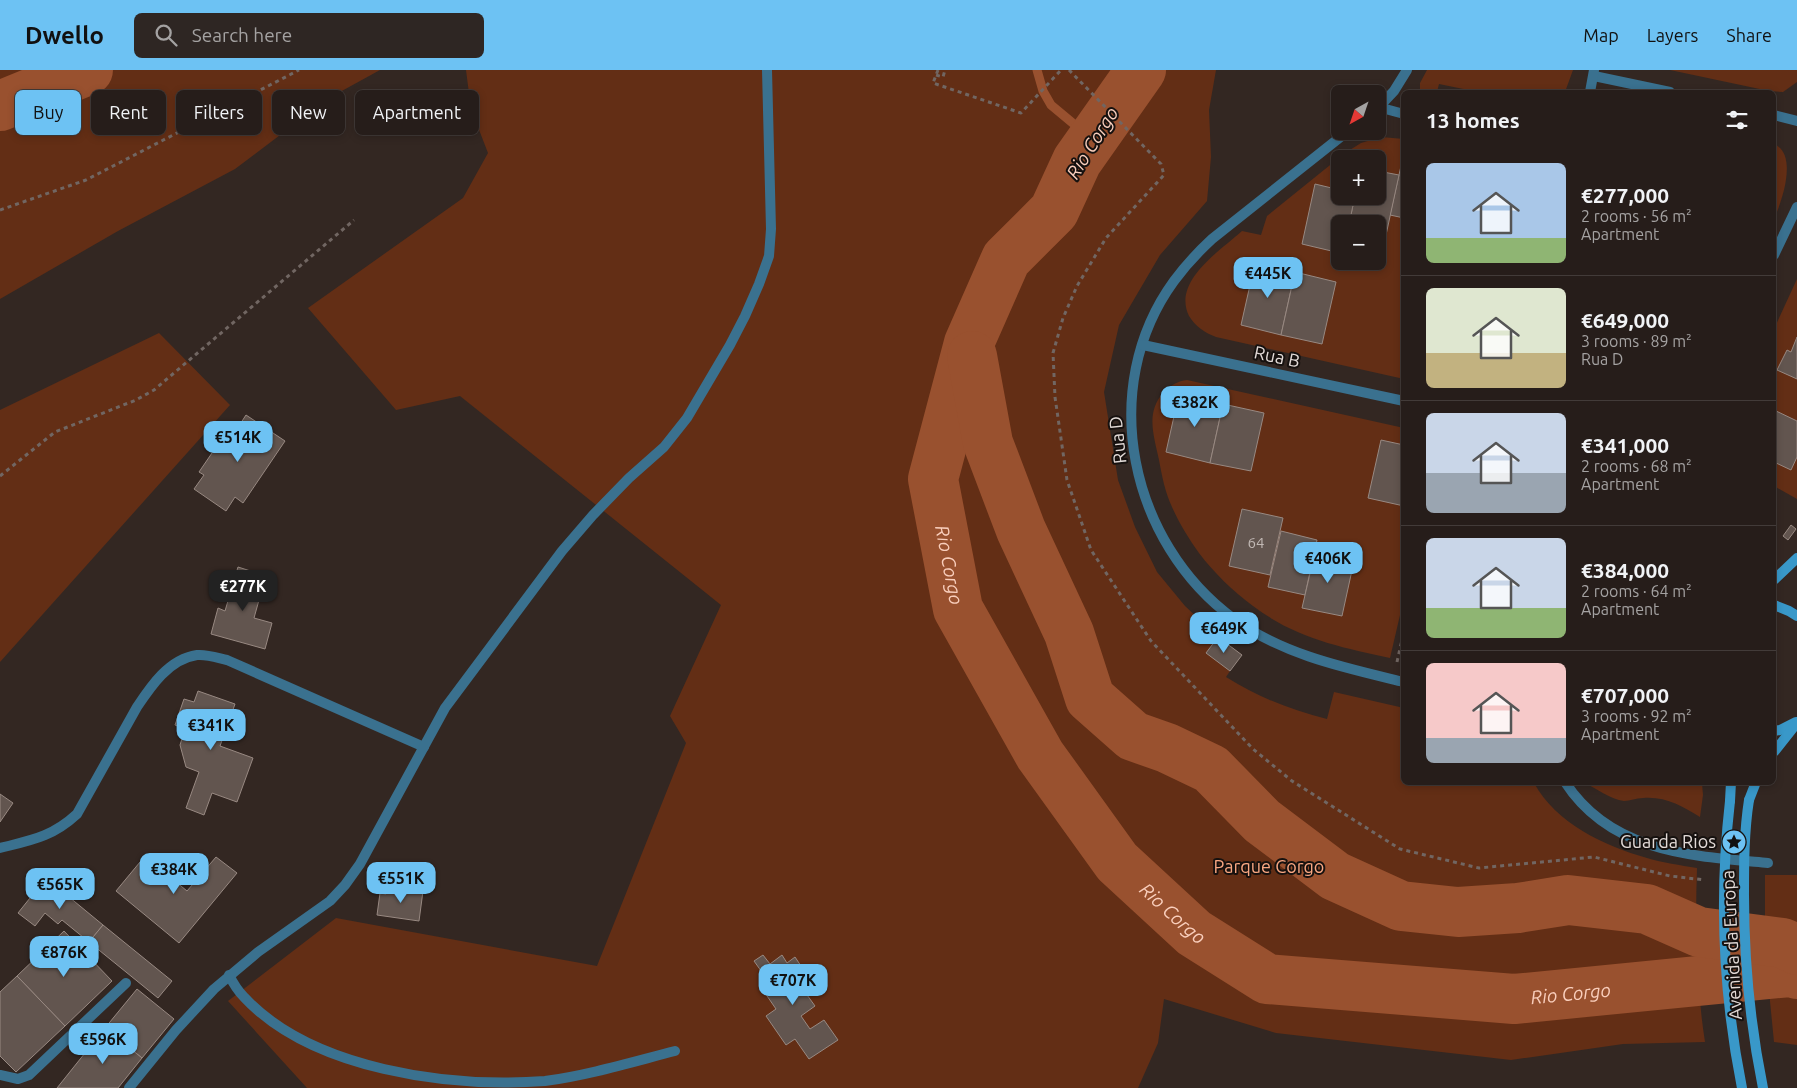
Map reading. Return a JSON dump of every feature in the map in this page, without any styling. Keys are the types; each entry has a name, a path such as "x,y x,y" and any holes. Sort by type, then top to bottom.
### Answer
{"main road":[{"path":"1776,578 1797,558"},
{"path":"1776,606 1797,616"},
{"path":"1776,731 1797,722"},
{"path":"1776,749 1797,722"},
{"name":"Avenida da Europa","path":"1731,785 1724,867 1724,921 1731,1018 1742,1088"},
{"name":"Avenida da Europa","path":"1755,785 1749,800 1745,830 1745,955 1751,1020 1763,1088"}],"street":[{"path":"129,1088 182,1023 229,975 315,912 346,885 360,864 445,708 562,551 629,478 664,447 687,418 726,353 745,316 769,256 767,70"},
{"path":"1386,100 1394,91 1407,70"},
{"path":"1590,90 1594,73 1662,90"},
{"path":"1386,110 1401,113"},
{"path":"1776,115 1797,120"},
{"name":"Rua D","path":"1337,140 1229,225 1197,254 1173,282 1164,296 1143,345 1131,394 1131,431 1143,493 1159,531 1179,563 1203,592 1218,606 1248,629 1287,648 1328,662 1401,681"},
{"path":"1776,251 1797,207"},
{"name":"Rua B","path":"1143,345 1401,400"},
{"path":"0,848 44,836 62,828 77,814 147,692 167,670 184,659 197,655 227,660 424,747"},
{"path":"1566,785 1580,804 1591,814 1610,827 1638,841 1693,855 1768,864"},
{"path":"229,975 242,996 257,1011 276,1026 303,1042 335,1056 376,1069 414,1077 453,1083 482,1084 545,1081 605,1069 675,1051"},
{"path":"0,1075 18,1079 29,1075 126,983"}],"path":[{"path":"0,210 86,180 299,70"},
{"path":"938,70 933,83 1021,113 1061,70"},
{"path":"936,75 943,77 946,70"},
{"path":"1068,70 1160,164"},
{"path":"0,476 55,432 136,400 154,390 354,220"},
{"path":"1396,665 1401,644"}],"green space":[{"path":"0,70 380,70 344,90 272,90 272,135 280,135 235,169 118,231 0,299"},
{"name":"Parque Corgo","path":"466,70 1216,70 1209,110 1211,157 1207,201 1160,255 1119,325 1104,392 1118,480 1135,527 1157,572 1185,606 1218,637 1206,653 1230,671 1226,677 1250,691 1275,702 1327,719 1334,692 1401,707 1401,785 1535,785 1555,810 1568,821 1598,840 1653,860 1697,868 1697,955 1705,1042 1623,1044 1511,1060 1276,1033 1164,999 1158,1043 1138,1088 307,1088 228,1001 336,918 597,966 686,743 670,716 721,605 460,396 396,410 308,308 463,198 488,153 479,130 479,90 469,90"},
{"path":"1427,70 1573,70 1566,90 1468,90 1439,84 1438,90 1420,90 1420,83"},
{"path":"1670,70 1797,70 1797,82 1783,92 1764,90"},
{"path":"1386,137 1401,139 1401,378 1216,337 1204,331 1191,320 1185,303 1192,279 1211,257 1242,231 1261,235 1267,216 1331,164 1331,205 1386,205 1386,150 1350,150 1361,143 1371,140 1386,140"},
{"path":"1776,145 1781,149 1787,166 1781,199 1776,213"},
{"path":"1797,279 1797,499 1776,487 1776,325"},
{"path":"159,333 230,405 0,662 0,410"},
{"path":"1187,380 1401,427 1401,611 1390,658 1318,640 1285,626 1269,617 1238,594 1217,575 1199,553 1181,525 1167,496 1152,424 1154,408 1158,400 1169,387"},
{"path":"1589,785 1702,785 1703,795 1700,817 1666,800 1640,798 1624,801 1609,796"},
{"path":"1765,875 1797,875 1797,1045 1774,1042 1765,950"}],"building":[{"path":"1401,166 1401,217 1390,215"},
{"path":"1386,173 1399,175 1386,235 1386,215 1351,215 1353,205 1386,205"},
{"path":"1315,184 1331,188 1331,205 1353,205 1351,215 1331,215 1331,251 1302,244"},
{"path":"1255,263 1295,272 1281,335 1241,325"},
{"path":"1295,272 1336,282 1322,344 1281,335"},
{"path":"1797,337 1797,379 1777,370 1787,350 1791,352"},
{"path":"1179,394 1223,404 1210,463 1166,452"},
{"path":"1223,404 1264,413 1251,471 1210,463"},
{"path":"1776,411 1797,421 1797,457 1791,470 1776,463"},
{"path":"246,415 285,441 243,503 235,497 226,511 194,489 204,475 199,472 227,431 233,435"},
{"path":"1381,440 1401,444 1401,505 1368,498"},
{"path":"1242,509 1283,518 1270,575 1229,566"},
{"path":"1791,525 1796,529 1788,540 1783,536"},
{"path":"1281,531 1317,540 1305,595 1268,587"},
{"path":"1315,552 1354,561 1342,616 1302,608"},
{"path":"238,567 260,574 258,580 264,582 254,618 272,623 265,649 211,634 218,608 225,611"},
{"path":"1218,637 1242,655 1230,671 1206,653"},
{"path":"198,691 235,704 220,746 253,758 237,802 212,793 204,815 186,808 199,772 186,767 180,745 185,729 175,725 184,699 194,702"},
{"path":"0,794 13,803 0,822"},
{"path":"145,856 187,891 216,857 237,873 179,943 116,891"},
{"path":"46,878 103,925 89,942 62,920 58,924 45,913 35,926 18,913"},
{"path":"388,886 423,891 419,921 377,915 380,893 386,894"},
{"path":"103,925 172,981 158,998 89,942"},
{"path":"64,931 112,981 65,1026 17,976"},
{"path":"763,955 770,964 782,955 787,963 795,957 807,975 797,981 815,1006 801,1016 810,1029 824,1020 838,1040 809,1059 795,1039 786,1045 766,1016 776,1009 765,993 768,991 760,979 764,975 754,961"},
{"path":"17,976 65,1026 16,1072 0,1056 0,992"},
{"path":"137,989 174,1019 142,1058 105,1028"},
{"path":"105,1028 142,1058 118,1088 57,1088"}],"waterway":[{"name":"Rio Corgo","path":"0,106 88,70"},
{"path":"1037,70 1043,91 1051,105 1093,140"},
{"name":"Rio Corgo","path":"1141,70 1077,161 1054,211 1006,259 969,343 933,479 958,609 1040,755 1117,862 1194,933 1267,979 1514,999 1790,972 1797,974"},
{"name":"Rio Corgo","path":"972,356 988,443 1021,530 1069,633 1090,698 1133,736 1167,748 1211,769 1262,821 1335,876 1401,906 1458,912 1518,908 1568,900 1647,909 1699,932 1783,943 1797,950"}],"place":[{"name":"Guarda Rios","path":"1734,842"}]}
